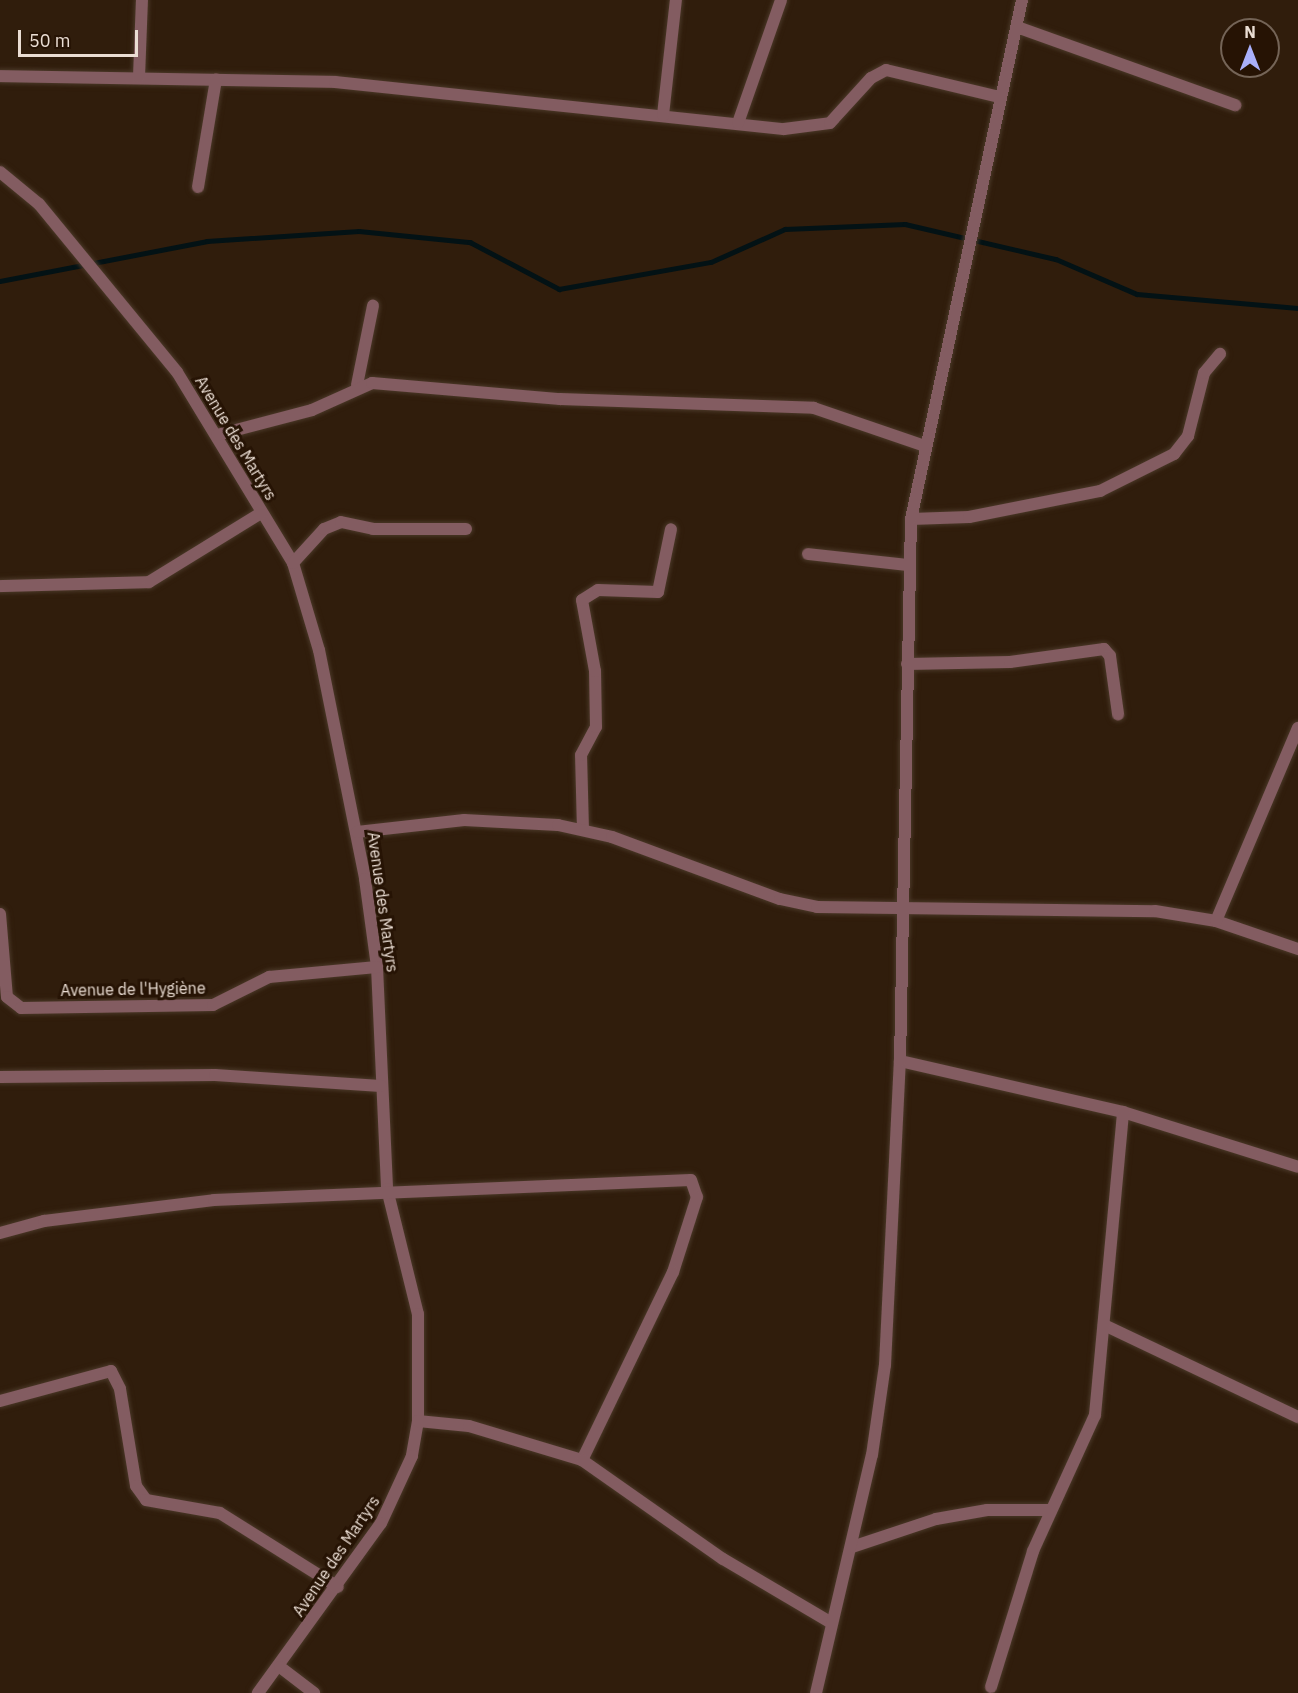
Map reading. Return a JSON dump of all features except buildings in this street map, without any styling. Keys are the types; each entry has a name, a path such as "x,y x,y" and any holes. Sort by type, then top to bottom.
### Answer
{"street":[{"path":"139,77 142,0"},
{"path":"663,115 676,0"},
{"path":"738,123 781,0"},
{"path":"816,1693 830,1622 852,1547 885,1365 900,1061 901,905 908,565 911,519 999,97 1022,0"},
{"path":"1017,27 1235,105"},
{"path":"0,76 335,82 812,129 830,123 871,78 886,70 999,97"},
{"path":"198,187 216,79"},
{"name":"Avenue des Martyrs","path":"0,172 70,239 177,372 218,435 261,513 293,563 310,610 357,832 377,967 387,1189 418,1314 418,1421 396,1494 338,1587 280,1667 258,1693"},
{"path":"357,386 373,306"},
{"path":"911,519 969,517 1100,491 1174,454 1188,436 1204,373 1220,354"},
{"path":"218,435 312,410 357,386 814,408 925,446"},
{"path":"0,586 149,582 261,513"},
{"path":"293,563 324,529 341,522 383,530 466,529"},
{"path":"584,830 581,755 596,727 595,671 582,600 598,590 658,592 671,529"},
{"path":"808,555 908,565"},
{"path":"907,664 1010,662 1104,649 1110,656 1118,714"},
{"path":"1216,921 1293,752 1298,728"},
{"path":"357,832 464,820 584,830 780,899 818,908 901,905 1155,911 1216,921 1298,949"},
{"name":"Avenue de l'Hygiène","path":"0,914 7,997 21,1008 213,1005 269,977 377,967"},
{"path":"900,1061 1123,1112 1298,1167"},
{"path":"0,1077 215,1075 381,1086"},
{"path":"991,1687 1050,1510 1095,1415 1123,1112"},
{"path":"0,1233 16,1226 146,1207 387,1189 678,1177 697,1186 694,1212 673,1272 582,1460"},
{"path":"1104,1324 1298,1417"},
{"path":"0,1401 111,1371 120,1389 136,1486 146,1500 158,1507 220,1513 338,1587"},
{"path":"418,1421 469,1426 582,1460 723,1559 830,1622"},
{"path":"852,1547 936,1519 987,1510 1050,1510"},
{"path":"280,1667 314,1693"}],"waterway":[{"path":"0,281 207,241 359,231 470,242 559,289 711,262 785,229 905,224 1056,259 1137,294 1298,308"}]}
